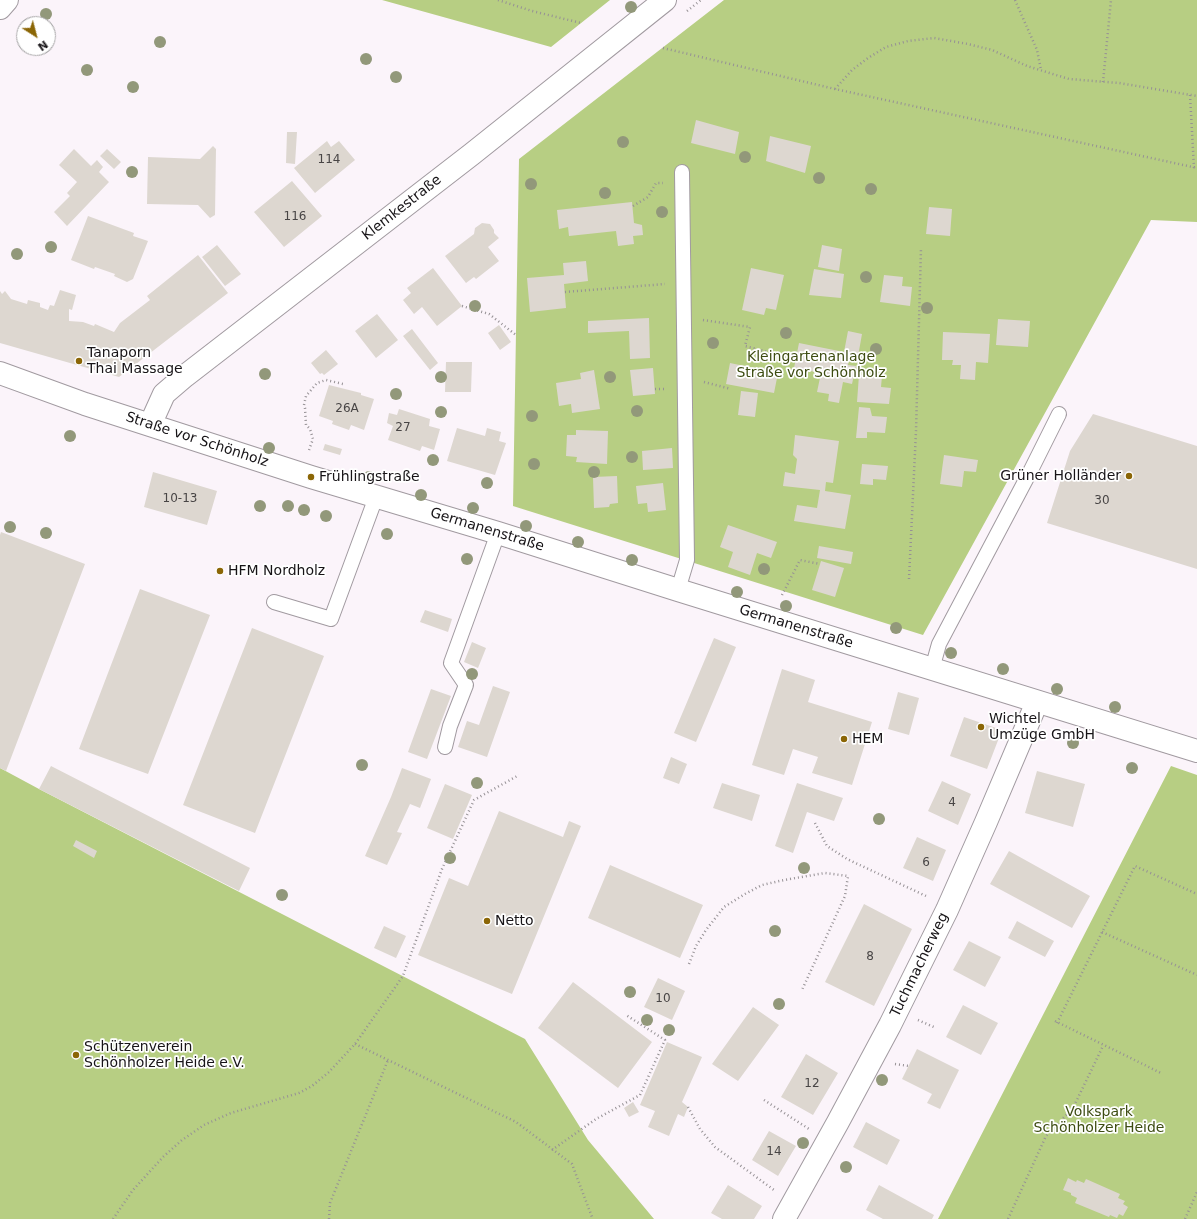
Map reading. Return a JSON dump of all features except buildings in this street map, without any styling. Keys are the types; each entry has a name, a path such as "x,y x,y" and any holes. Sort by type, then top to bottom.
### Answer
{"main road":[{"path":"0,8 7,0"},
{"name":"Klemkestraße","path":"150,424 164,394 185,376 472,154 665,0"},
{"name":"Straße vor Schönholz","path":"0,373 85,404 386,500"},
{"name":"Germanenstraße","path":"386,500 498,533 1197,751"},
{"name":"Tuchmacherweg","path":"788,1211 828,1141 890,1025 949,907 1037,702"}],"lane":[{"path":"678,590 686,560 682,177"},
{"path":"932,669 939,644 1059,414"},
{"path":"274,602 332,619 386,500"},
{"path":"445,747 450,726 466,685 451,663 498,533"}],"path":[{"path":"498,0 532,11 581,23"},
{"path":"1014,0 1037,50 1041,70"},
{"path":"1103,82 1111,0"},
{"path":"834,89 852,70 886,47 908,41 934,38 992,50 1027,66 1068,79 1119,83 1197,96"},
{"path":"663,48 834,89 1196,168 1190,95"},
{"path":"633,206 648,197 656,183 682,177"},
{"path":"909,578 916,431 921,248"},
{"path":"565,292 683,282"},
{"path":"462,306 489,314 516,335"},
{"path":"684,318 750,327 745,346 772,353"},
{"path":"309,450 312,439 310,429 306,425 304,405 306,396 317,383 326,380 343,384"},
{"path":"684,381 695,380 731,389"},
{"path":"782,595 800,560 820,564"},
{"path":"113,1219 133,1190 163,1157 182,1140 204,1125 231,1113 299,1093 312,1086 330,1072 355,1044 403,976 442,869 474,800 518,775"},
{"path":"815,823 827,846 847,859 949,907"},
{"path":"1160,1073 1056,1022 1135,866 1197,894"},
{"path":"689,964 696,946 706,930 724,907 745,894 762,885 784,880 825,873 848,876 845,896 802,990"},
{"path":"1102,932 1197,975"},
{"path":"552,1150 596,1119 640,1095 665,1040 626,1015"},
{"path":"355,1044 516,1122 572,1164 592,1218"},
{"path":"1008,1219 1046,1136 1073,1108 1103,1046"},
{"path":"329,1219 330,1203 388,1060"},
{"path":"764,1100 828,1141"},
{"path":"688,1107 700,1129 715,1147 788,1211"},
{"path":"1185,1219 1197,1192"}],"green space":[{"path":"382,0 610,0 551,47"},
{"name":"Kleingartenanlage Straße vor Schönholz","path":"724,0 1197,0 1197,222 1151,220 923,635 513,506 519,159"},
{"name":"Volkspark Schönholzer Heide","path":"1171,766 1197,775 1197,1219 938,1219"},
{"path":"0,768 525,1039 588,1140 654,1219 0,1219"}],"place":[{"name":"Tanaporn Thai Massage","path":"79,361"},
{"name":"Grüner Holländer","path":"1129,476"},
{"name":"Frühlingstraße","path":"311,477"},
{"name":"HFM Nordholz","path":"220,571"},
{"name":"Wichtel Umzüge GmbH","path":"981,727"},
{"name":"HEM","path":"844,739"},
{"name":"Netto","path":"487,921"},
{"name":"Schützenverein Schönholzer Heide e.V.","path":"76,1055"}]}
